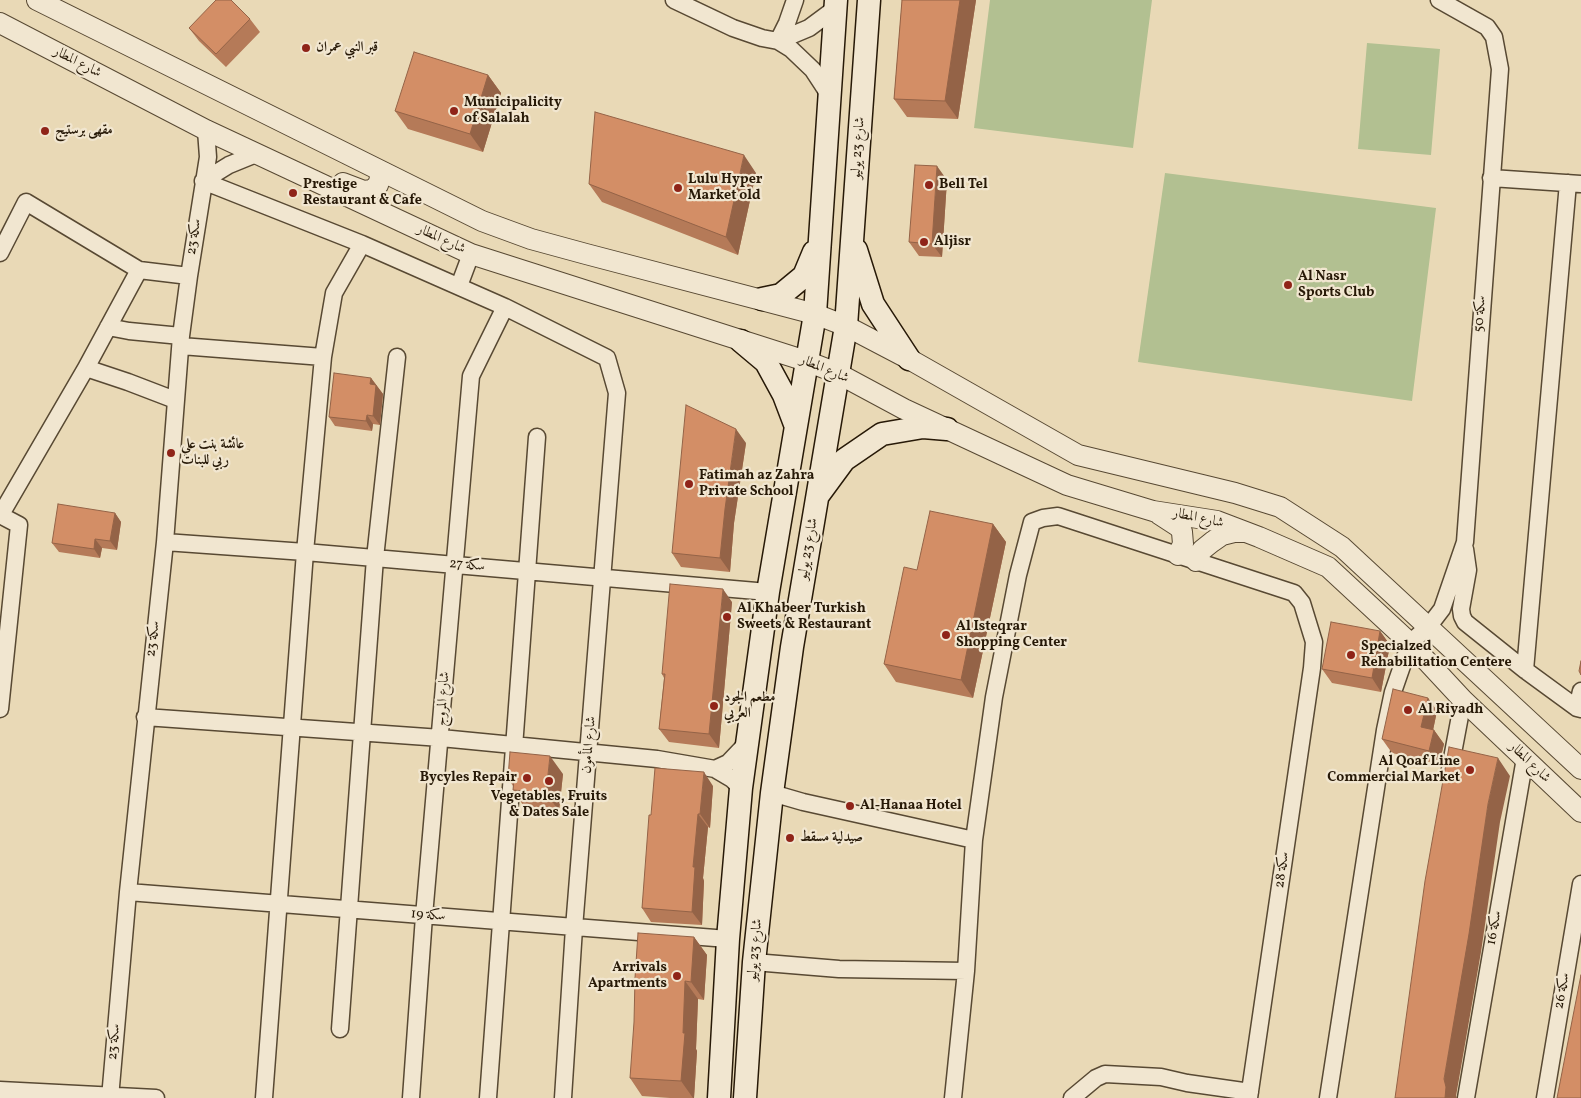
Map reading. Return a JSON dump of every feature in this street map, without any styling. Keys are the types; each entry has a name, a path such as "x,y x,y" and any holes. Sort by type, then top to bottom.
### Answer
{"main road":[{"name":"شارع 23 يوليو","path":"748,1096 754,962 772,793 792,648 846,326 869,0"},
{"name":"شارع 23 يوليو","path":"716,1096 742,788 768,592 815,314 836,4"},
{"path":"762,299 781,295 804,276 821,235"},
{"path":"852,239 873,304 908,359"},
{"path":"741,341 766,362 784,395 796,425"},
{"path":"817,497 844,460 882,434 923,427 947,429"}],"street":[{"path":"37,0 482,221 531,239 815,314 846,326 908,359 1078,455 1235,493 1280,507 1342,547 1581,769"},
{"path":"674,0 748,34 778,41 791,49 814,70 830,96"},
{"path":"778,41 787,23 794,0"},
{"name":"سكة 50","path":"1410,643 1429,626 1442,609 1465,542 1500,69 1494,37 1487,27 1439,0"},
{"path":"778,41 809,28 836,4"},
{"name":"شارع المطار","path":"0,23 206,130 471,254 806,361 837,373 904,409 1067,485 1153,511 1217,521 1328,567 1410,643 1463,700 1581,812"},
{"name":"23 سكة","path":"110,1097 145,717 166,542 175,400 181,341 189,276 208,157 206,130"},
{"path":"203,181 229,165 256,154"},
{"path":"283,166 309,170 364,191 372,190 378,185 380,178 379,170"},
{"path":"1491,178 1574,183 1525,670"},
{"path":"203,181 362,244 505,308"},
{"path":"0,253 26,202 139,270 189,276"},
{"path":"264,1098 305,552 323,357 334,293 362,244"},
{"path":"459,286 471,254"},
{"path":"0,709 19,525 0,516 86,368 139,270"},
{"name":"شارع المأمون","path":"505,308 607,358 617,393 574,928 563,1098"},
{"name":"شارع المروج","path":"411,1098 424,916 441,738 471,376 505,308"},
{"path":"108,327 181,341 323,357"},
{"path":"340,1029 375,558 397,357"},
{"path":"86,368 175,400"},
{"path":"488,1098 537,437"},
{"path":"1153,511 1179,527 1182,532 1187,558"},
{"path":"953,1098 966,971 974,840 994,697 1018,575 1032,522 1058,516 1187,558 1202,550 1222,535 1234,532 1247,532"},
{"name":"سكة 27","path":"166,542 305,552 768,592"},
{"path":"1465,542 1468,570 1462,616 1465,622 1525,670 1579,709 1581,691"},
{"name":"سكة 28","path":"1187,558 1294,593 1302,603 1314,642 1312,668 1250,1095"},
{"path":"1328,1098 1385,730 1393,692 1410,643"},
{"path":"1448,786 1463,700"},
{"path":"145,717 441,738 657,759 715,769 732,779 742,788"},
{"path":"715,769 728,763 749,741"},
{"name":"سكة 16","path":"1466,1098 1525,758"},
{"path":"772,793 803,802 974,840"},
{"name":"سكة 26","path":"1545,1098 1581,884"},
{"name":"سكة 19","path":"128,892 728,939"},
{"path":"754,962 839,969 966,971"},
{"path":"1072,1098 1096,1078 1105,1074 1161,1077 1187,1084 1250,1095"},
{"path":"1088,1098 1096,1078"},
{"path":"1187,1084 1200,1093 1201,1098"},
{"path":"0,1090 156,1098"}],"green space":[{"path":"990,0 1152,0 1133,148 974,128"},
{"path":"1367,43 1440,49 1431,155 1358,149"},
{"name":"Al Nasr Sports Club","path":"1165,173 1436,208 1412,401 1138,362"}],"building":[{"path":"216,0 231,0 250,19 216,54 189,28"},
{"path":"902,0 960,0 945,101 894,99"},
{"name":"Municipalicity of Salalah","path":"414,52 488,75 470,134 395,111"},
{"name":"Lulu Hyper Market old","path":"595,112 744,155 726,237 589,184"},
{"path":"915,165 937,166 932,244 909,242"},
{"path":"334,373 371,378 370,384 376,385 373,416 367,415 366,421 329,417"},
{"path":"686,405 736,429 720,558 672,553"},
{"path":"58,504 115,513 110,541 95,539 94,549 52,543"},
{"name":"Al Isteqrar Shopping Center","path":"930,511 993,524 961,680 884,664 904,567 917,570"},
{"path":"670,584 723,589 709,734 659,729 665,674 662,674"},
{"path":"1331,622 1380,631 1372,678 1322,669"},
{"path":"1393,689 1428,698 1421,727 1434,730 1429,751 1382,739"},
{"path":"1449,747 1498,758 1488,804 1469,934 1444,1079 1446,1087 1445,1098 1395,1098 1425,881"},
{"path":"510,752 550,756 546,793 513,790 514,779 508,778"},
{"path":"655,768 704,772 693,867 695,867 692,912 642,908 649,815 651,815"},
{"path":"638,933 694,937 691,982 685,981 683,1033 685,1033 681,1081 630,1078"},
{"path":"1581,975 1581,1098 1557,1098"}],"place":[{"name":"قبر النبي عمران","path":"306,48"},
{"name":"Municipalicity of Salalah","path":"454,111"},
{"name":"مقهى برستيج","path":"45,131"},
{"name":"Bell Tel","path":"929,185"},
{"name":"Lulu Hyper Market old","path":"678,188"},
{"name":"Prestige Restaurant & Cafe","path":"293,193"},
{"name":"Aljisr","path":"924,242"},
{"name":"Al Nasr Sports Club","path":"1288,285"},
{"name":"عائشة بنت علي ربي للبنات","path":"171,453"},
{"name":"Fatimah az Zahra Private School","path":"689,484"},
{"name":"Al Khabeer Turkish Sweets & Restaurant","path":"727,617"},
{"name":"Al Isteqrar Shopping Center","path":"946,635"},
{"name":"Specialzed Rehabilitation Centere","path":"1351,655"},
{"name":"مطعم الجود العربي","path":"714,706"},
{"name":"Al Riyadh","path":"1408,710"},
{"name":"Al Qoaf Line Commercial Market","path":"1470,770"},
{"name":"Bycyles Repair","path":"527,778"},
{"name":"Vegetables, Fruits & Dates Sale","path":"549,781"},
{"name":"Al-Hanaa Hotel","path":"850,806"},
{"name":"صيدلية مسقط","path":"790,838"},
{"name":"Arrivals Apartments","path":"677,976"}]}
